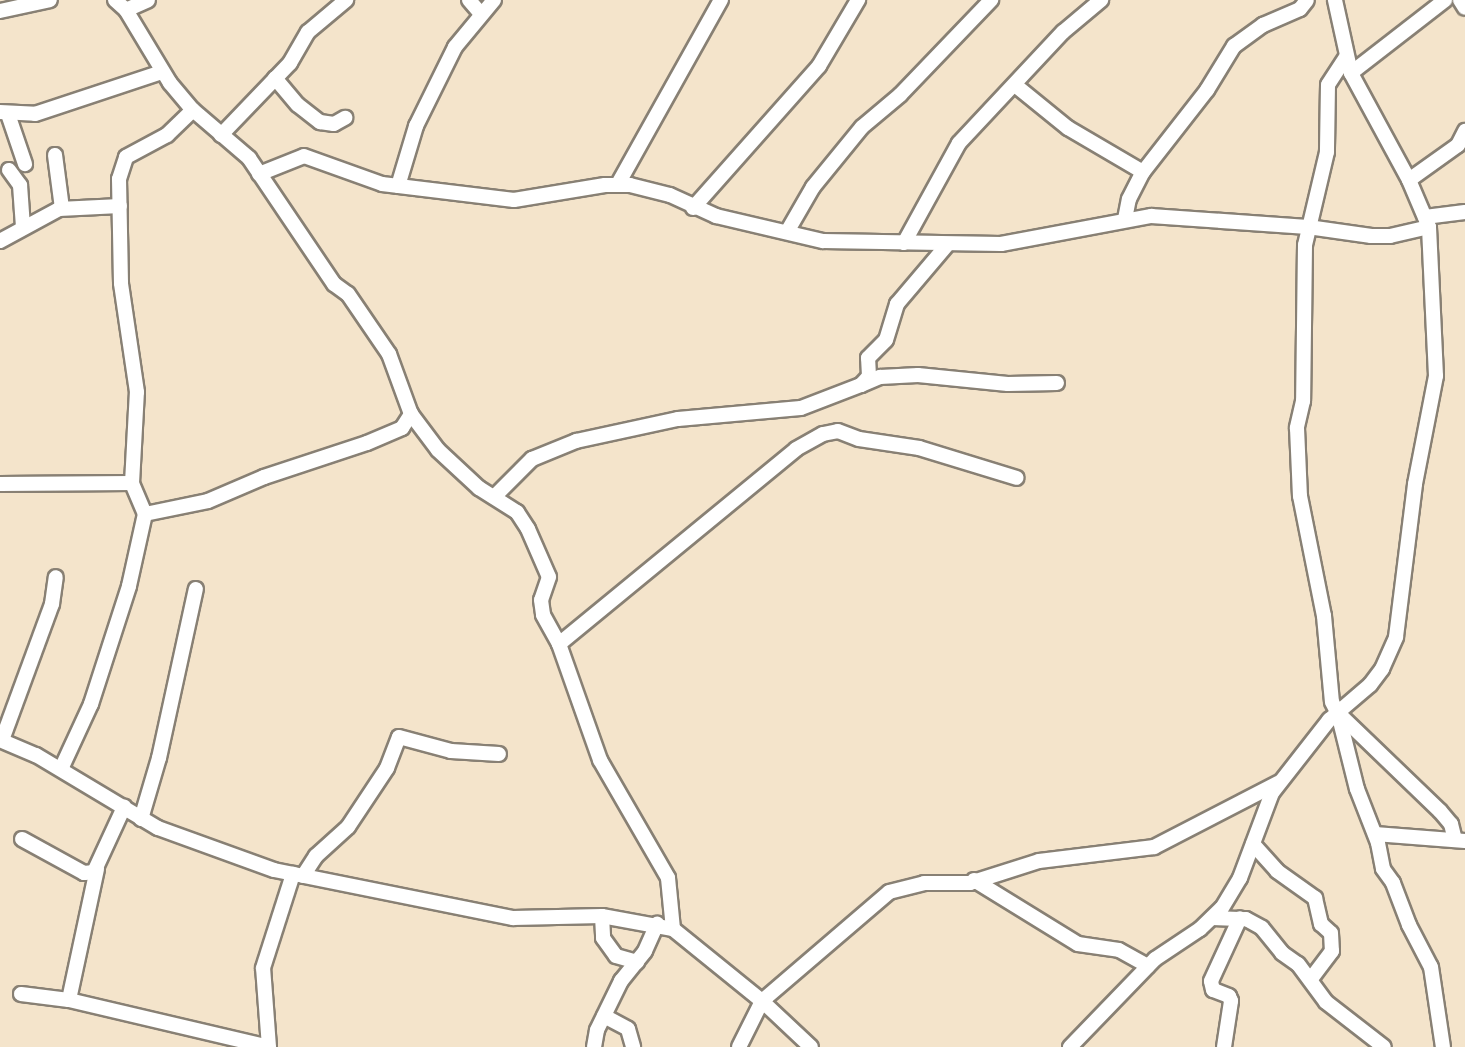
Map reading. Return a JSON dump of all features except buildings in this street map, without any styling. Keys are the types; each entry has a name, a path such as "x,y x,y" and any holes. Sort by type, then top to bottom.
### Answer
{"street":[{"path":"1,7 50,0"},
{"path":"115,0 126,10 162,72 193,110 249,158 389,354 411,414 438,450 468,480 517,512 534,540 549,577 541,608 559,644 600,760 670,884 673,929"},
{"path":"126,10 148,0"},
{"path":"221,135 290,63 308,32 346,0"},
{"path":"469,0 481,14"},
{"path":"398,186 424,110 456,47 494,0"},
{"path":"618,184 721,0"},
{"path":"693,208 819,66 858,0"},
{"path":"787,232 813,187 862,127 900,95 991,0"},
{"path":"904,243 950,156 1063,32 1101,0"},
{"path":"1125,219 1129,199 1143,172 1166,137 1207,90 1234,46 1263,25 1300,9 1307,0"},
{"path":"1070,1047 1148,966 1212,918 1240,878 1266,804 1280,782 1337,712 1362,694 1382,669 1398,627 1413,494 1436,376 1427,222 1409,180 1351,73 1346,57 1344,27 1335,0"},
{"path":"1351,73 1444,0"},
{"path":"1460,0 1465,8"},
{"path":"1346,57 1328,85 1327,153 1308,227 1304,391 1297,446 1300,496 1326,627 1329,685 1357,789 1375,834 1383,869 1393,883 1409,925 1431,967 1443,1047"},
{"path":"25,164 4,113 35,114 162,72"},
{"path":"275,78 298,105 321,122 334,124 345,118"},
{"path":"1015,85 1082,137 1143,172"},
{"path":"61,769 91,704 129,586 145,514 132,483 137,392 121,283 119,179 126,157 167,135 193,110"},
{"path":"1409,180 1458,145 1465,132"},
{"path":"55,155 62,208"},
{"path":"259,174 304,156 398,186 514,200 618,184 670,195 693,208 740,223 823,241 947,245 1001,244 1125,219 1151,216 1308,227 1390,237 1427,222 1465,212"},
{"path":"9,170 20,185 23,226"},
{"path":"0,241 23,226 62,208 120,206"},
{"path":"861,386 869,376 868,358 886,340 897,304 947,245"},
{"path":"494,497 531,459 576,441 678,419 801,408 880,377 918,375 1008,384 1057,383"},
{"path":"145,514 208,501 264,477 367,444 402,428 411,414"},
{"path":"559,644 791,453 823,434 838,431 859,438 919,448 1017,478"},
{"path":"0,484 132,483"},
{"path":"56,577 52,604 1,740 61,769 141,819 207,848 298,875 513,918 602,916 657,924 673,929 762,1001 811,1047"},
{"path":"141,819 159,759 196,589"},
{"path":"1337,712 1440,811 1451,824 1460,841"},
{"path":"21,994 69,1000 269,1047 262,968 298,875 348,827 387,768 399,737 451,751 499,754"},
{"path":"739,1047 762,1001 889,892 903,886 970,883 1039,861 1167,843 1280,782"},
{"path":"69,1000 97,869 124,807"},
{"path":"1375,834 1460,841"},
{"path":"22,839 84,873 97,869"},
{"path":"1253,844 1277,871 1315,898 1321,924 1331,933 1332,951 1311,980"},
{"path":"974,880 1078,944 1129,953 1148,966"},
{"path":"602,916 603,938 616,956 636,962"},
{"path":"1212,918 1240,918 1262,928 1311,980 1326,1002 1384,1047"},
{"path":"1224,1047 1231,1000 1213,990 1211,981 1240,918"},
{"path":"594,1047 604,1016 657,924"},
{"path":"604,1016 628,1029 633,1047"}]}
